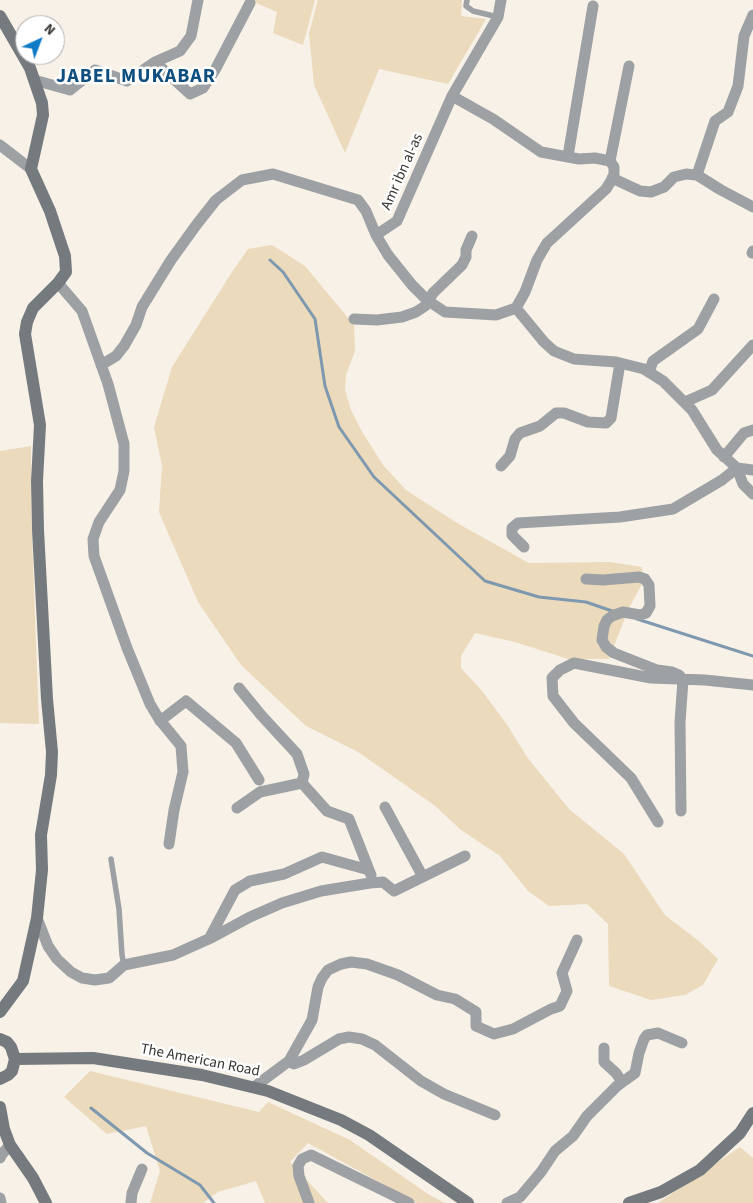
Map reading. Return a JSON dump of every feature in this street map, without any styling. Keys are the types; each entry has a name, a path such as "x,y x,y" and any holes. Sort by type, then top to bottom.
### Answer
{"street":[{"path":"34,80 70,90 95,70 127,80 155,62 180,51 191,36 198,0"},
{"name":"Amr ibn al-as","path":"102,364 116,356 124,346 136,325 142,307 171,260 197,224 216,200 242,180 273,174 358,200 366,211 376,234 389,228 397,221 452,96 498,17 501,0"},
{"path":"155,62 190,94 204,88 250,3"},
{"path":"568,156 593,6"},
{"path":"697,175 716,121 728,112 735,95 738,86 744,36 753,15"},
{"path":"0,16 30,68 42,103 43,115 31,169"},
{"path":"610,161 629,66"},
{"path":"376,234 388,255 406,278 445,312 496,315 516,308 525,292 537,260 547,243 606,189 612,178 614,167 610,161 602,158 579,159 540,152 493,119 452,96"},
{"path":"0,145 31,169 50,211 65,256 66,272 58,283 33,308 27,322 25,334 40,424 37,481 38,530 47,699 52,752 51,775 41,835 42,870 37,918 23,981 0,1012"},
{"path":"612,178 640,191 652,192 664,188 674,177 686,174 697,175 753,207"},
{"path":"354,318 377,320 402,317 416,312 425,306 438,288 462,265 472,236"},
{"path":"58,283 82,311 102,364 124,444 124,472 120,490 99,522 93,539 94,556 127,648 150,704 160,721 182,746 183,772 174,810 169,844"},
{"path":"649,372 653,361 698,329 714,299"},
{"path":"516,308 544,342 554,351 574,359 620,363 644,369 664,381 692,410 717,450 737,468 744,484 753,494"},
{"path":"685,402 712,390 753,345"},
{"path":"501,466 510,456 515,439 520,433 540,426 556,413 564,413 588,422 606,423 611,418 620,363"},
{"path":"724,457 744,433 753,430"},
{"path":"524,547 512,535 512,528 518,524 620,517 674,509 722,480 737,468 753,470"},
{"path":"586,580 639,577 645,579 649,585 651,597 650,606 646,613 640,615 623,612 612,616 604,626 602,640 606,647 614,653 650,667 679,675 683,680 680,722 681,811"},
{"path":"658,822 631,778 574,723 553,696 552,678 560,670 574,663 651,678 705,680 753,685"},
{"path":"239,688 296,754 304,774 302,783"},
{"path":"160,721 186,701 236,743 259,780"},
{"path":"237,808 260,792 302,783"},
{"path":"302,783 327,811 349,819 374,883"},
{"path":"385,807 423,877"},
{"path":"208,939 235,890 250,881 284,874 322,856 369,870"},
{"path":"37,918 48,946 57,959 71,972 82,978 95,980 109,978 124,965 173,955 282,903 321,891 374,883 384,882 394,891 465,856"},
{"path":"254,1087 289,1062 312,1020 318,987 322,978 328,970 341,964 351,962 367,964 398,975 437,995 455,999 476,1012 476,1026 494,1034 513,1029 551,1008 560,1006 567,991 562,973 577,940"},
{"path":"507,1203 520,1197 541,1172 555,1151 573,1136 587,1116 622,1082 635,1073 639,1053 644,1039 648,1035 658,1033 682,1043"},
{"path":"289,1062 294,1064 304,1060 339,1039 349,1037 362,1039 375,1045 421,1081 444,1094 495,1115"},
{"path":"0,1039 7,1042 16,1058 12,1071 0,1079"},
{"path":"604,1048 604,1062 616,1073 622,1082"},
{"name":"The American Road","path":"16,1058 93,1058 202,1075 268,1091 341,1120 395,1152 468,1203"},
{"path":"0,1106 4,1129 10,1145 33,1178 46,1203"},
{"path":"629,1203 661,1192 700,1170 740,1132 753,1113"},
{"path":"0,1158 10,1145"},
{"path":"309,1203 298,1176 298,1166 302,1159 311,1155 409,1203"},
{"path":"131,1203 132,1193 142,1169"},
{"path":"0,1198 2,1203"}],"lane":[{"path":"467,0 466,6 474,11 498,17"},
{"path":"111,859 119,909 124,965"}],"shaded area":[{"path":"249,0 315,0 303,45 273,33 277,12"},
{"path":"318,0 462,0 461,16 486,19 448,84 379,69 345,153 314,85 309,33"},
{"path":"272,245 305,266 354,325 355,351 346,375 345,390 351,410 383,465 406,490 457,523 529,563 610,562 642,567 643,582 628,610 609,659 568,659 515,642 475,633 461,656 461,668 482,691 506,723 527,757 569,809 624,854 665,915 700,942 718,959 703,985 685,995 651,1000 609,986 608,924 587,904 549,906 528,891 500,856 461,830 434,805 358,752 306,726 241,665 198,602 159,512 162,466 154,427 172,367 232,272 248,249"},
{"path":"31,446 31,508 39,724 0,723 0,451"},
{"path":"90,1071 259,1112 268,1102 350,1140 428,1194 445,1203 417,1203 308,1143 290,1162 328,1203 265,1203 256,1181 218,1192 203,1203 150,1203 160,1171 146,1126 107,1134 64,1097"},
{"path":"740,1147 753,1158 753,1203 658,1203"}],"waterway":[{"path":"270,260 283,272 315,319 325,386 339,427 374,477 485,581 539,597 586,602 615,612"},
{"path":"637,619 753,656"},
{"path":"91,1108 147,1153 200,1185 214,1203"}],"district":[{"name":"JABEL MUKABAR","path":"136,78"}]}
